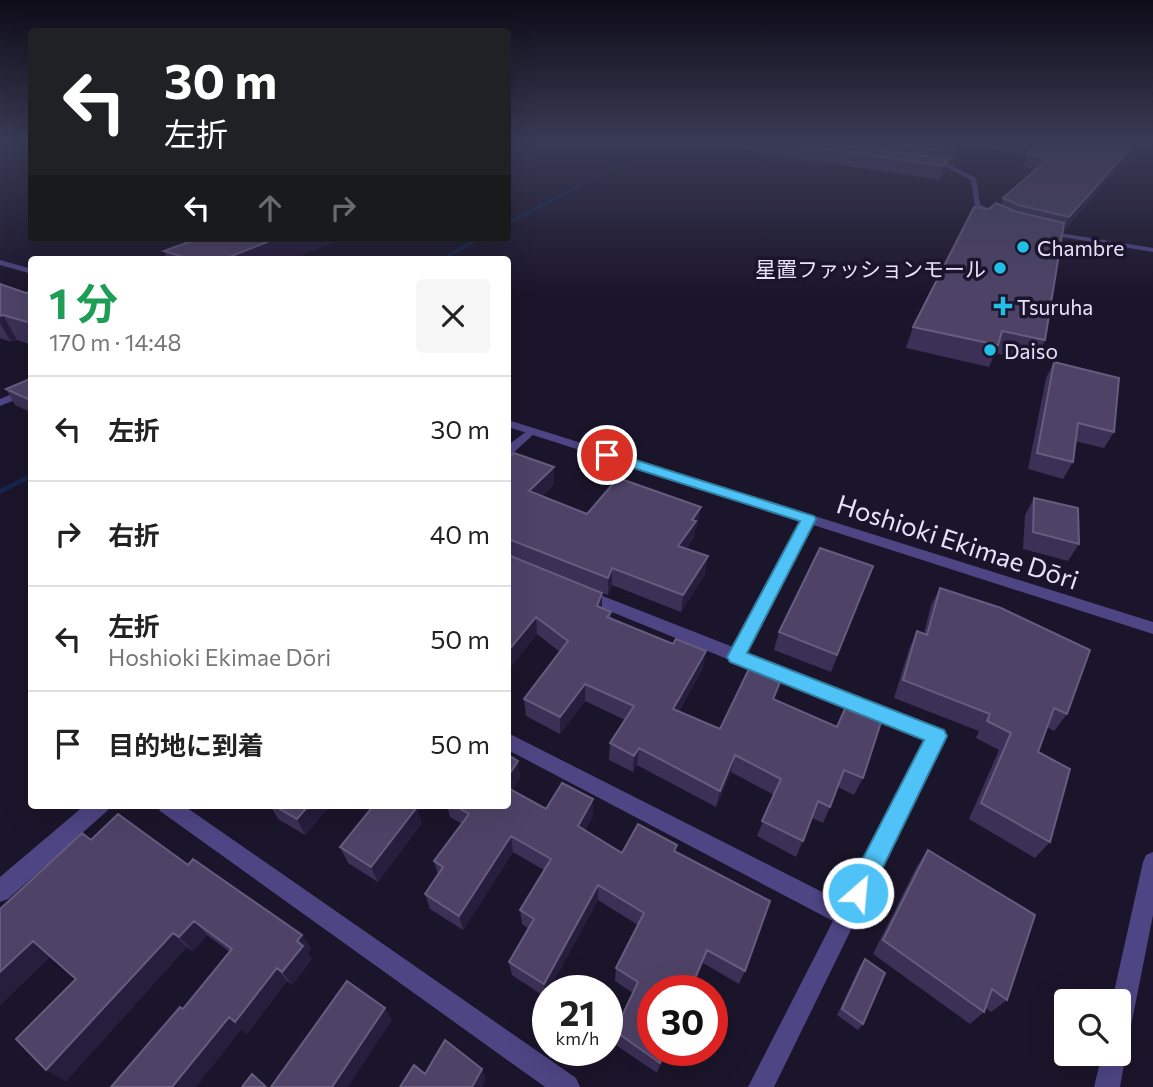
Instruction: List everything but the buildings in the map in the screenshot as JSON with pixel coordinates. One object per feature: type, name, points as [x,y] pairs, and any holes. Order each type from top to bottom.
[{"type":"street","points":[[976,193],[977,205],[1003,220]]},
{"type":"street","points":[[1032,230],[1153,250]]},
{"type":"street","points":[[0,262],[28,271]]},
{"type":"street","points":[[0,403],[28,391]]},
{"type":"street","name":"Hoshioki Ekimae Dōri","points":[[511,424],[1153,628]]},
{"type":"street","points":[[511,448],[531,431]]},
{"type":"street","points":[[736,657],[809,519]]},
{"type":"street","points":[[571,590],[937,736],[761,1087]]},
{"type":"street","points":[[511,743],[846,916]]},
{"type":"street","points":[[0,891],[95,809]]},
{"type":"street","points":[[173,809],[567,1087]]},
{"type":"street","points":[[1127,989],[1153,862]]},
{"type":"street","points":[[1107,1087],[1111,1066]]},
{"type":"waterway","points":[[511,222],[567,193]]},
{"type":"waterway","points":[[447,256],[473,242]]},
{"type":"waterway","points":[[0,492],[28,477]]},
{"type":"place","name":"Chambre","points":[[1023,247]]},
{"type":"place","name":"星置ファッションモール","points":[[1000,268]]},
{"type":"place","name":"Tsuruha","points":[[1003,306]]},
{"type":"place","name":"Daiso","points":[[990,350]]},
{"type":"route","points":[[607,455],[809,519],[736,657],[937,736],[858,893]]}]
